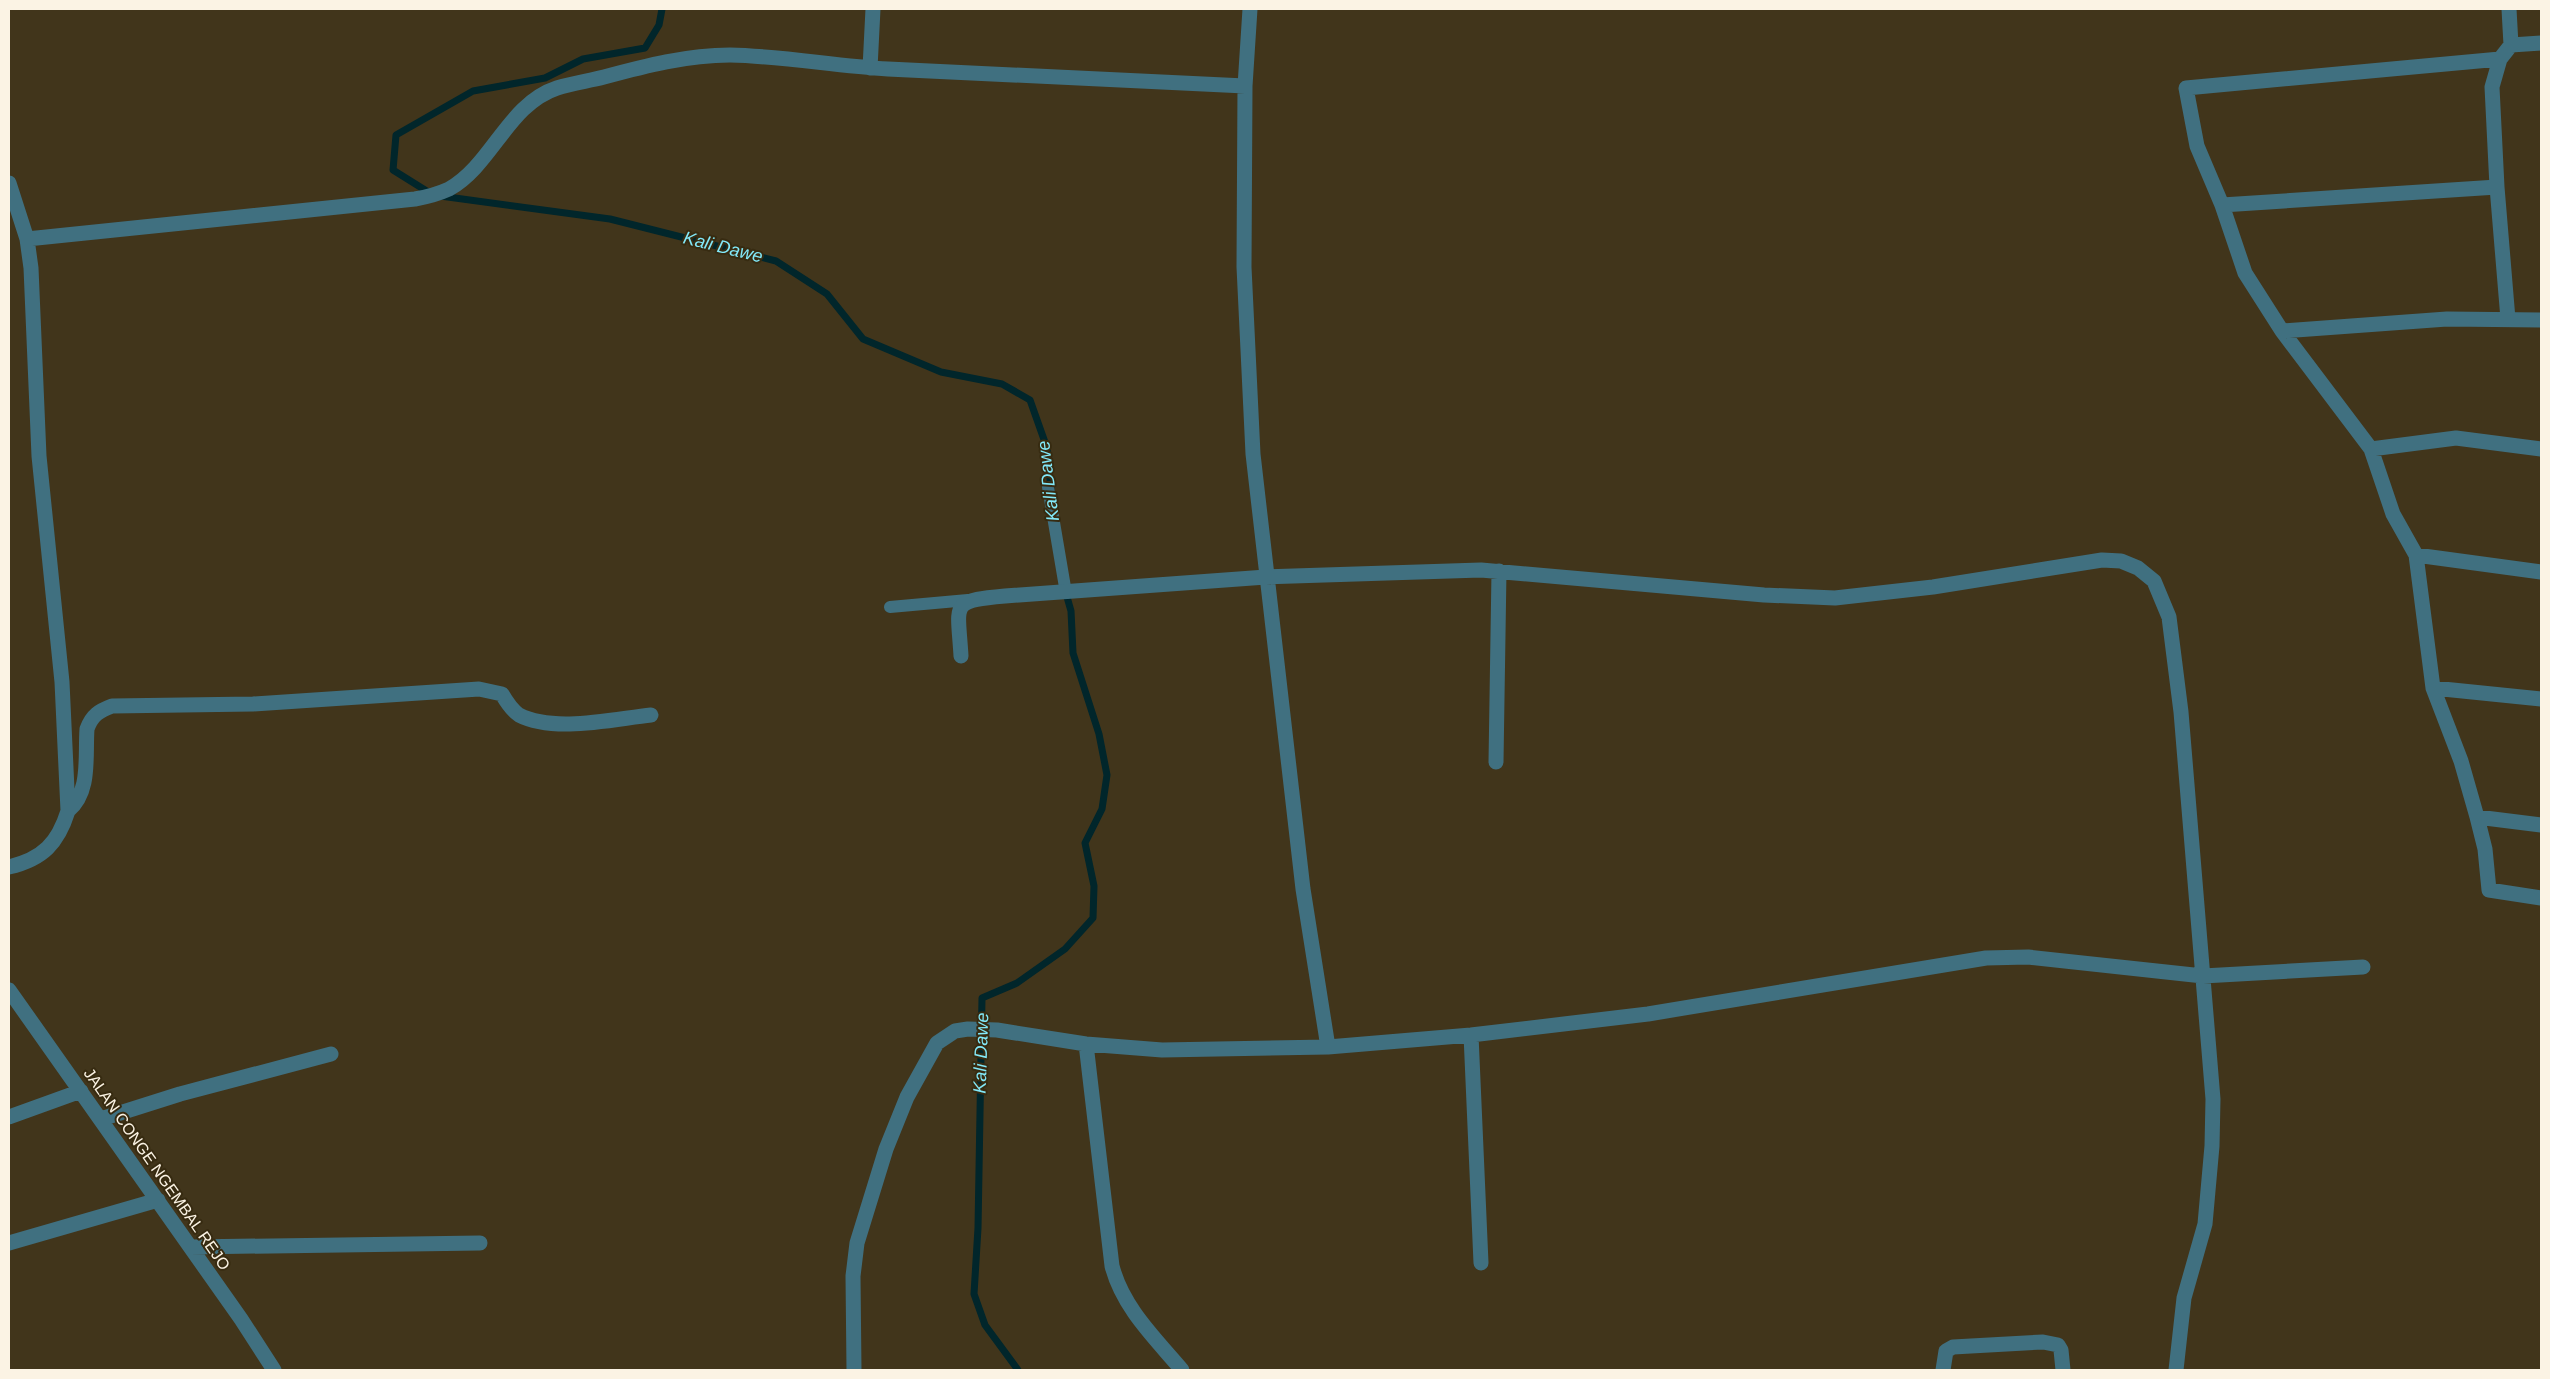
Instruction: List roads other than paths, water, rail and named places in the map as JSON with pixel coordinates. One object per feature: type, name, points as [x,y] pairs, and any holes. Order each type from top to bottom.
[{"type":"street","points":[[870,68],[873,9]]},
{"type":"street","points":[[1250,9],[1245,86],[1244,268],[1247,365],[1253,454],[1303,889],[1328,1047]]},
{"type":"street","points":[[2508,9],[2511,45],[2500,59],[2492,87],[2497,187],[2508,319]]},
{"type":"street","points":[[2511,45],[2541,43]]},
{"type":"street","points":[[27,239],[415,199],[433,195],[450,188],[469,173],[524,109],[539,96],[557,88],[649,65],[729,55],[772,57],[870,68],[1245,86]]},
{"type":"street","points":[[2500,59],[2186,88],[2197,146],[2222,205],[2244,273],[2282,331],[2371,449],[2393,514],[2416,555],[2433,688],[2461,761],[2484,848],[2490,890],[2541,898]]},
{"type":"street","points":[[9,183],[27,239],[31,268],[38,456],[62,682],[68,811],[62,830],[52,845],[36,857],[9,866]]},
{"type":"street","points":[[2222,205],[2497,187]]},
{"type":"street","points":[[2282,331],[2447,319],[2541,320]]},
{"type":"street","points":[[2371,449],[2456,438],[2541,449]]},
{"type":"street","points":[[2416,555],[2541,572]]},
{"type":"street","points":[[961,656],[959,613],[961,605],[968,600],[1266,577],[1433,570],[1500,571],[1803,598],[1874,595],[2102,560],[2121,561],[2138,568],[2154,581],[2169,617],[2181,712],[2213,1098],[2212,1146],[2205,1224],[2184,1298],[2176,1370]]},
{"type":"street","points":[[1496,762],[1500,571]]},
{"type":"street","points":[[2433,688],[2541,700]]},
{"type":"street","points":[[68,811],[77,803],[83,789],[87,729],[90,721],[98,711],[112,706],[253,704],[449,693],[479,689],[502,694],[518,714],[547,723],[580,723],[651,715]]},
{"type":"street","points":[[2477,818],[2541,825]]},
{"type":"street","points":[[854,1370],[853,1276],[857,1243],[886,1149],[907,1097],[937,1043],[946,1036],[968,1029],[997,1030],[1086,1044],[1162,1050],[1328,1047],[1471,1035],[1648,1014],[1986,958],[2028,957],[2203,976],[2363,967]]},
{"type":"street","name":"JALAN CONGE NGEMBAL REJO","points":[[9,990],[191,1247],[274,1370]]},
{"type":"street","points":[[1471,1035],[1481,1263]]},
{"type":"street","points":[[1086,1044],[1112,1266],[1117,1287],[1125,1301],[1182,1370]]},
{"type":"street","points":[[101,1119],[180,1094],[331,1054]]},
{"type":"street","points":[[9,1117],[81,1091]]},
{"type":"street","points":[[9,1243],[158,1200]]},
{"type":"street","points":[[191,1247],[480,1243]]},
{"type":"street","points":[[1943,1370],[1946,1351],[1953,1347],[2043,1342],[2058,1345],[2061,1350],[2063,1370]]},
{"type":"lane","points":[[1048,488],[1066,592]]},
{"type":"lane","points":[[890,606],[968,600]]},
{"type":"waterway","name":"Kali Dawe","points":[[662,9],[659,25],[645,48],[583,59],[545,78],[473,91],[396,135],[393,170],[433,195],[610,219],[776,261],[827,294],[863,339],[941,372],[1002,384],[1030,400],[1047,448],[1051,490]]},
{"type":"waterway","name":"Kali Dawe","points":[[1018,1370],[985,1325],[974,1294],[978,1228],[982,998],[1017,983],[1065,949],[1093,918],[1094,886],[1085,843],[1102,809],[1107,775],[1099,734],[1073,653],[1071,611],[1065,590]]}]
